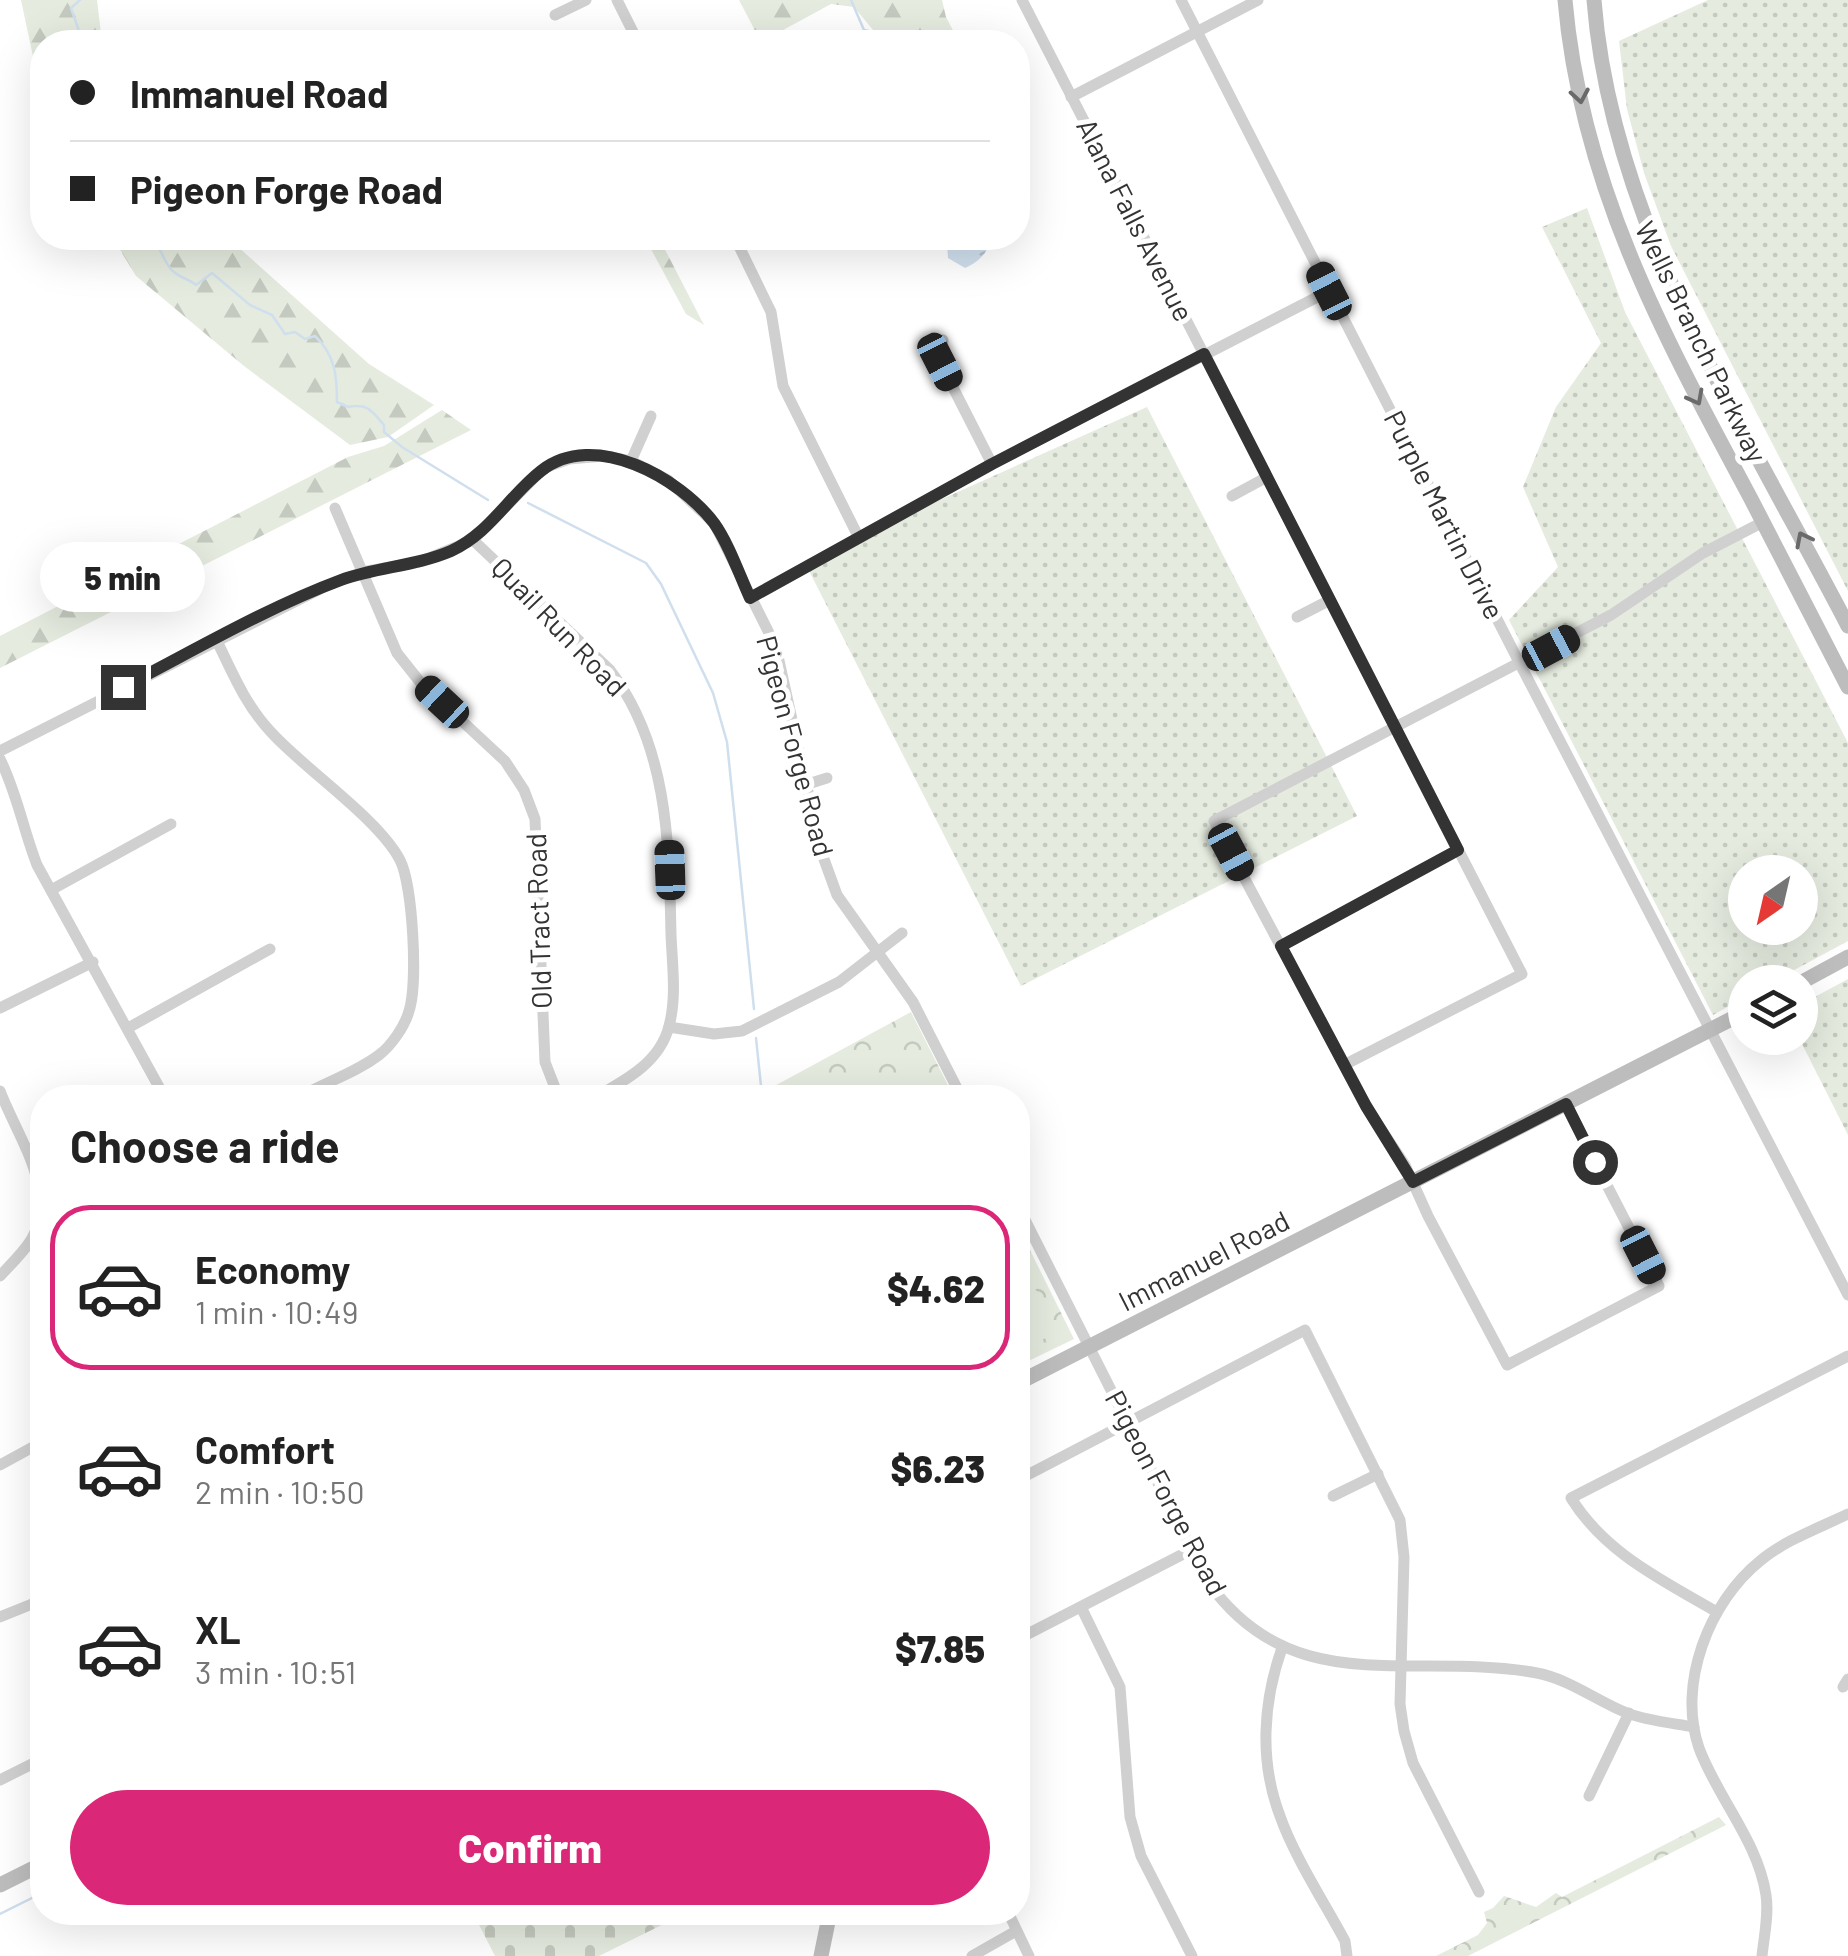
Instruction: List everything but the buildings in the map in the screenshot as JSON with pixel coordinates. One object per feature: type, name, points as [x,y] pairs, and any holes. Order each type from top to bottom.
[{"type":"street","points":[[555,16],[586,0]]},
{"type":"street","points":[[617,0],[632,30]]},
{"type":"street","name":"Alana Falls Avenue","points":[[1022,0],[1522,974],[1344,1065]]},
{"type":"street","name":"Purple Martin Drive","points":[[1182,0],[1520,664],[1848,1294]]},
{"type":"street","points":[[1070,97],[1258,0]]},
{"type":"street","name":"Wells Branch Parkway","points":[[1565,0],[1585,121],[1624,248],[1684,376],[1848,687]]},
{"type":"street","name":"Wells Branch Parkway","points":[[1594,0],[1612,114],[1659,256],[1709,363],[1848,626]]},
{"type":"street","points":[[740,250],[772,312],[782,386],[859,538]]},
{"type":"street","points":[[750,598],[992,464],[1329,291]]},
{"type":"street","points":[[943,340],[940,362],[992,464]]},
{"type":"street","points":[[630,461],[652,416]]},
{"type":"street","name":"Pigeon Forge Road","points":[[0,751],[324,587],[362,572],[419,562],[474,540],[544,468],[569,459],[604,456],[630,461],[668,480],[714,524],[776,646],[821,851],[837,895],[913,1002],[955,1085]]},
{"type":"street","points":[[1232,496],[1267,477]]},
{"type":"street","name":"Old Tract Road","points":[[335,508],[397,653],[420,682],[505,762],[524,790],[535,819],[545,1062],[553,1085]]},
{"type":"street","points":[[1566,1104],[1659,1286],[1507,1365],[1413,1182],[1344,1065],[1214,821],[1611,615],[1702,552],[1763,522]]},
{"type":"street","name":"Quail Run Road","points":[[474,540],[610,670],[628,695],[642,726],[661,785],[668,831],[673,986],[669,1027],[657,1050],[636,1074],[617,1085]]},
{"type":"street","points":[[1297,618],[1330,600]]},
{"type":"street","points":[[216,640],[249,707],[271,733],[384,838],[400,860],[408,884],[414,988],[408,1015],[382,1053],[326,1085]]},
{"type":"street","points":[[0,759],[16,790],[27,840],[51,890],[158,1085]]},
{"type":"street","points":[[808,784],[827,778]]},
{"type":"street","points":[[51,890],[170,824]]},
{"type":"street","points":[[1281,946],[1458,850]]},
{"type":"street","points":[[669,1027],[714,1034],[742,1031],[839,982],[902,933]]},
{"type":"street","points":[[128,1028],[270,950]]},
{"type":"street","points":[[1818,974],[1848,958]]},
{"type":"street","points":[[0,1008],[93,962]]},
{"type":"street","name":"Immanuel Road","points":[[1030,1377],[1728,1021]]},
{"type":"street","points":[[0,1091],[30,1159]]},
{"type":"street","name":"Pigeon Forge Road","points":[[1030,1230],[1191,1550],[1226,1606],[1251,1630],[1282,1648],[1332,1661],[1540,1673],[1629,1713],[1694,1726]]},
{"type":"street","points":[[0,1276],[29,1244]]},
{"type":"street","points":[[1030,1474],[1306,1330],[1400,1520],[1404,1557],[1400,1665],[1404,1732],[1413,1763],[1479,1892]]},
{"type":"street","points":[[1717,1612],[1616,1551],[1586,1522],[1572,1498],[1848,1356]]},
{"type":"street","points":[[0,1464],[30,1448]]},
{"type":"street","points":[[1334,1496],[1378,1474]]},
{"type":"street","points":[[1762,1956],[1766,1895],[1744,1835],[1700,1749],[1692,1691],[1702,1648],[1717,1612],[1735,1586],[1761,1560],[1848,1514]]},
{"type":"street","points":[[1030,1633],[1191,1550]]},
{"type":"street","points":[[0,1617],[30,1605]]},
{"type":"street","points":[[1081,1607],[1120,1687],[1130,1816],[1141,1856],[1192,1956]]},
{"type":"street","points":[[1282,1648],[1266,1714],[1272,1783],[1280,1816],[1344,1941],[1347,1956]]},
{"type":"street","points":[[1589,1796],[1629,1713]]},
{"type":"street","points":[[0,1780],[30,1765]]},
{"type":"street","points":[[0,1885],[30,1870]]},
{"type":"street","points":[[820,1956],[827,1925]]},
{"type":"street","points":[[1013,1925],[1029,1956]]},
{"type":"street","points":[[972,1956],[1016,1931]]},
{"type":"green space","points":[[21,0],[97,0],[101,30],[30,30],[30,42]]},
{"type":"green space","points":[[739,0],[942,0],[953,30],[873,30],[854,7],[831,4],[783,30],[755,30]]},
{"type":"green space","points":[[1708,0],[1848,0],[1848,591],[1671,246],[1644,173],[1627,109],[1619,41]]},
{"type":"green space","points":[[1587,208],[1625,312],[1848,743],[1848,941],[1804,965],[1728,965],[1728,1007],[1713,1015],[1509,620],[1558,567],[1523,487],[1556,407],[1601,343],[1542,227]]},
{"type":"green space","points":[[120,250],[241,250],[369,364],[434,405],[388,437],[350,445],[244,366],[136,276]]},
{"type":"green space","points":[[651,250],[665,250],[704,325],[686,314]]},
{"type":"green space","points":[[1147,407],[1357,816],[1021,986],[804,561]]},
{"type":"green space","points":[[442,410],[471,430],[0,668],[0,636],[348,457],[384,446]]},
{"type":"green space","points":[[1848,979],[1848,1135],[1808,1055],[1818,1055],[1818,995]]},
{"type":"green space","points":[[911,1012],[948,1085],[776,1085]]},
{"type":"green space","points":[[1030,1250],[1074,1339],[1030,1360]]},
{"type":"green space","points":[[1030,1280],[1040,1297],[1049,1337],[1030,1344]]},
{"type":"green space","points":[[1719,1817],[1726,1825],[1468,1956],[1436,1956],[1478,1935],[1487,1923],[1484,1912],[1504,1896],[1536,1907],[1556,1893],[1562,1897]]},
{"type":"green space","points":[[479,1925],[662,1925],[599,1956],[495,1956]]},
{"type":"water","points":[[947,250],[986,250],[965,268],[948,258]]},
{"type":"waterway","points":[[79,30],[71,8],[80,0]]},
{"type":"waterway","points":[[851,0],[864,30]]},
{"type":"waterway","points":[[160,250],[179,276],[196,285],[212,273],[250,305],[272,315],[285,334],[295,332],[305,339],[315,336],[334,366],[337,402],[369,409],[384,425],[384,432],[402,447],[488,500]]},
{"type":"waterway","points":[[528,503],[646,563],[661,584],[713,693],[727,742],[754,1009]]},
{"type":"waterway","points":[[756,1038],[761,1085]]},
{"type":"waterway","points":[[0,1914],[30,1899]]},
{"type":"route","points":[[123,687],[324,587],[362,572],[419,562],[474,540],[544,468],[569,459],[604,456],[630,461],[668,480],[714,524],[750,598],[992,464],[1204,354],[1458,850],[1281,946],[1366,1106],[1413,1182],[1566,1104],[1595,1162]]}]
